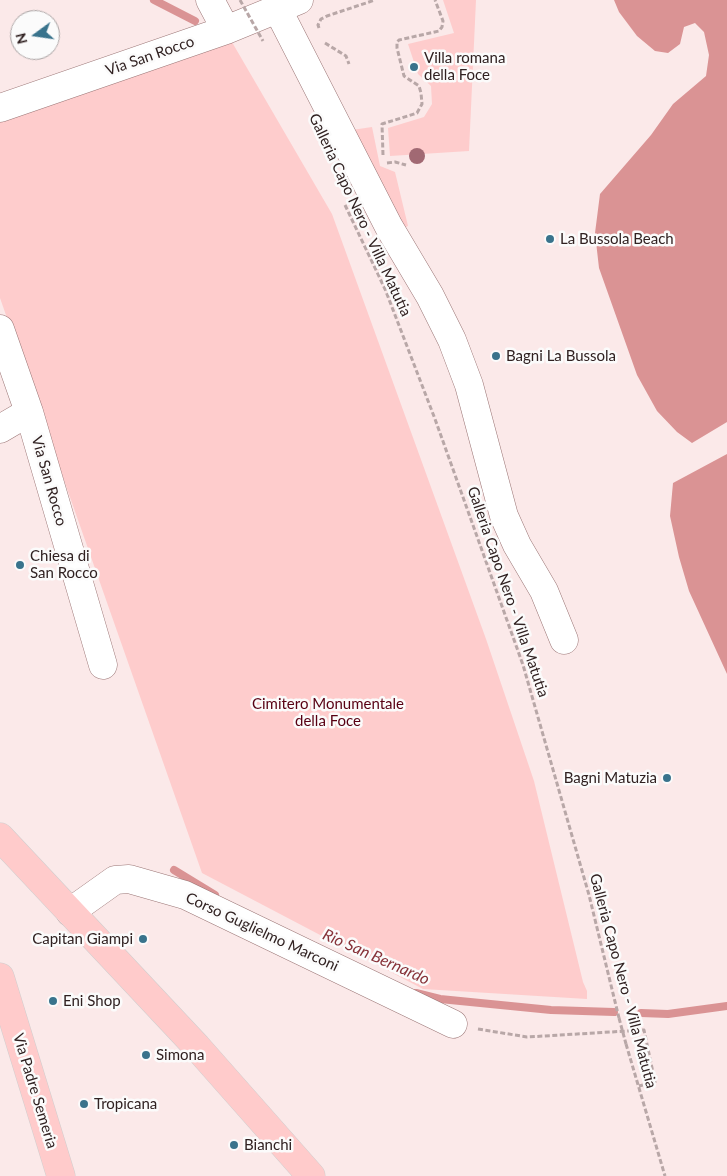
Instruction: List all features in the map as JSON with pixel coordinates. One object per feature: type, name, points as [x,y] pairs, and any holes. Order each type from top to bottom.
[{"type":"main road","points":[[2,844],[70,912],[197,1046],[311,1176]]},
{"type":"main road","name":"Via Padre Semeria","points":[[2,991],[61,1176]]},
{"type":"street","points":[[210,0],[226,30]]},
{"type":"street","points":[[288,4],[389,227],[430,296],[452,340],[469,385],[504,516],[517,545],[544,591],[564,640]]},
{"type":"street","name":"Via San Rocco","points":[[0,108],[226,30],[288,4]]},
{"type":"street","name":"Via San Rocco","points":[[0,329],[29,412],[103,665]]},
{"type":"street","points":[[0,429],[29,412]]},
{"type":"street","name":"Corso Guglielmo Marconi","points":[[70,912],[115,880],[129,879],[185,895],[453,1024]]},
{"type":"path","points":[[240,0],[267,50]]},
{"type":"path","points":[[320,31],[318,25],[321,19],[375,0]]},
{"type":"path","points":[[406,166],[394,162],[384,163],[382,124],[418,113],[422,104],[422,94],[419,86],[404,76],[397,42],[439,31],[442,28],[443,21],[435,0]]},
{"type":"path","points":[[321,36],[323,41],[346,56],[349,64]]},
{"type":"path","name":"Galleria Capo Nero - Villa Matutia","points":[[342,200],[388,298],[438,428],[524,665],[589,895],[619,1018],[664,1176]]},
{"type":"path","points":[[453,1024],[527,1037],[644,1030],[655,1082],[638,1086]]},
{"type":"green space","points":[[443,0],[476,0],[469,151],[390,156],[388,128],[424,117],[432,104],[431,86],[418,74],[408,44],[454,33]]},
{"type":"green space","name":"Cimitero Monumentale della Foce","points":[[229,37],[332,214],[486,639],[534,781],[583,982],[587,991],[587,999],[423,989],[202,873],[0,298],[0,120]]},
{"type":"green space","points":[[372,127],[380,166],[395,172],[408,226],[399,230],[352,130]]},
{"type":"shaded area","points":[[614,0],[727,0],[727,422],[692,443],[677,432],[657,411],[637,375],[599,268],[595,233],[600,194],[651,135],[673,104],[706,76],[709,55],[704,32],[695,23],[684,27],[680,44],[668,53],[655,51],[637,36],[619,12]]},
{"type":"shaded area","points":[[727,454],[727,674],[689,591],[670,516],[673,483]]},
{"type":"waterway","points":[[154,0],[195,21]]},
{"type":"waterway","name":"Rio San Bernardo","points":[[174,870],[215,895]]},
{"type":"waterway","name":"Rio San Bernardo","points":[[416,993],[440,999],[551,1010],[614,1012]]},
{"type":"waterway","name":"Rio San Bernardo","points":[[641,1013],[668,1014],[727,1006]]},
{"type":"place","name":"Villa romana della Foce","points":[[414,67]]},
{"type":"place","name":"La Bussola Beach","points":[[550,239]]},
{"type":"place","name":"Bagni La Bussola","points":[[496,356]]},
{"type":"place","name":"Chiesa di San Rocco","points":[[20,565]]},
{"type":"place","name":"Bagni Matuzia","points":[[667,778]]},
{"type":"place","name":"Capitan Giampi","points":[[143,939]]},
{"type":"place","name":"Eni Shop","points":[[53,1001]]},
{"type":"place","name":"Simona","points":[[146,1055]]},
{"type":"place","name":"Tropicana","points":[[84,1104]]},
{"type":"place","name":"Bianchi","points":[[234,1145]]}]
